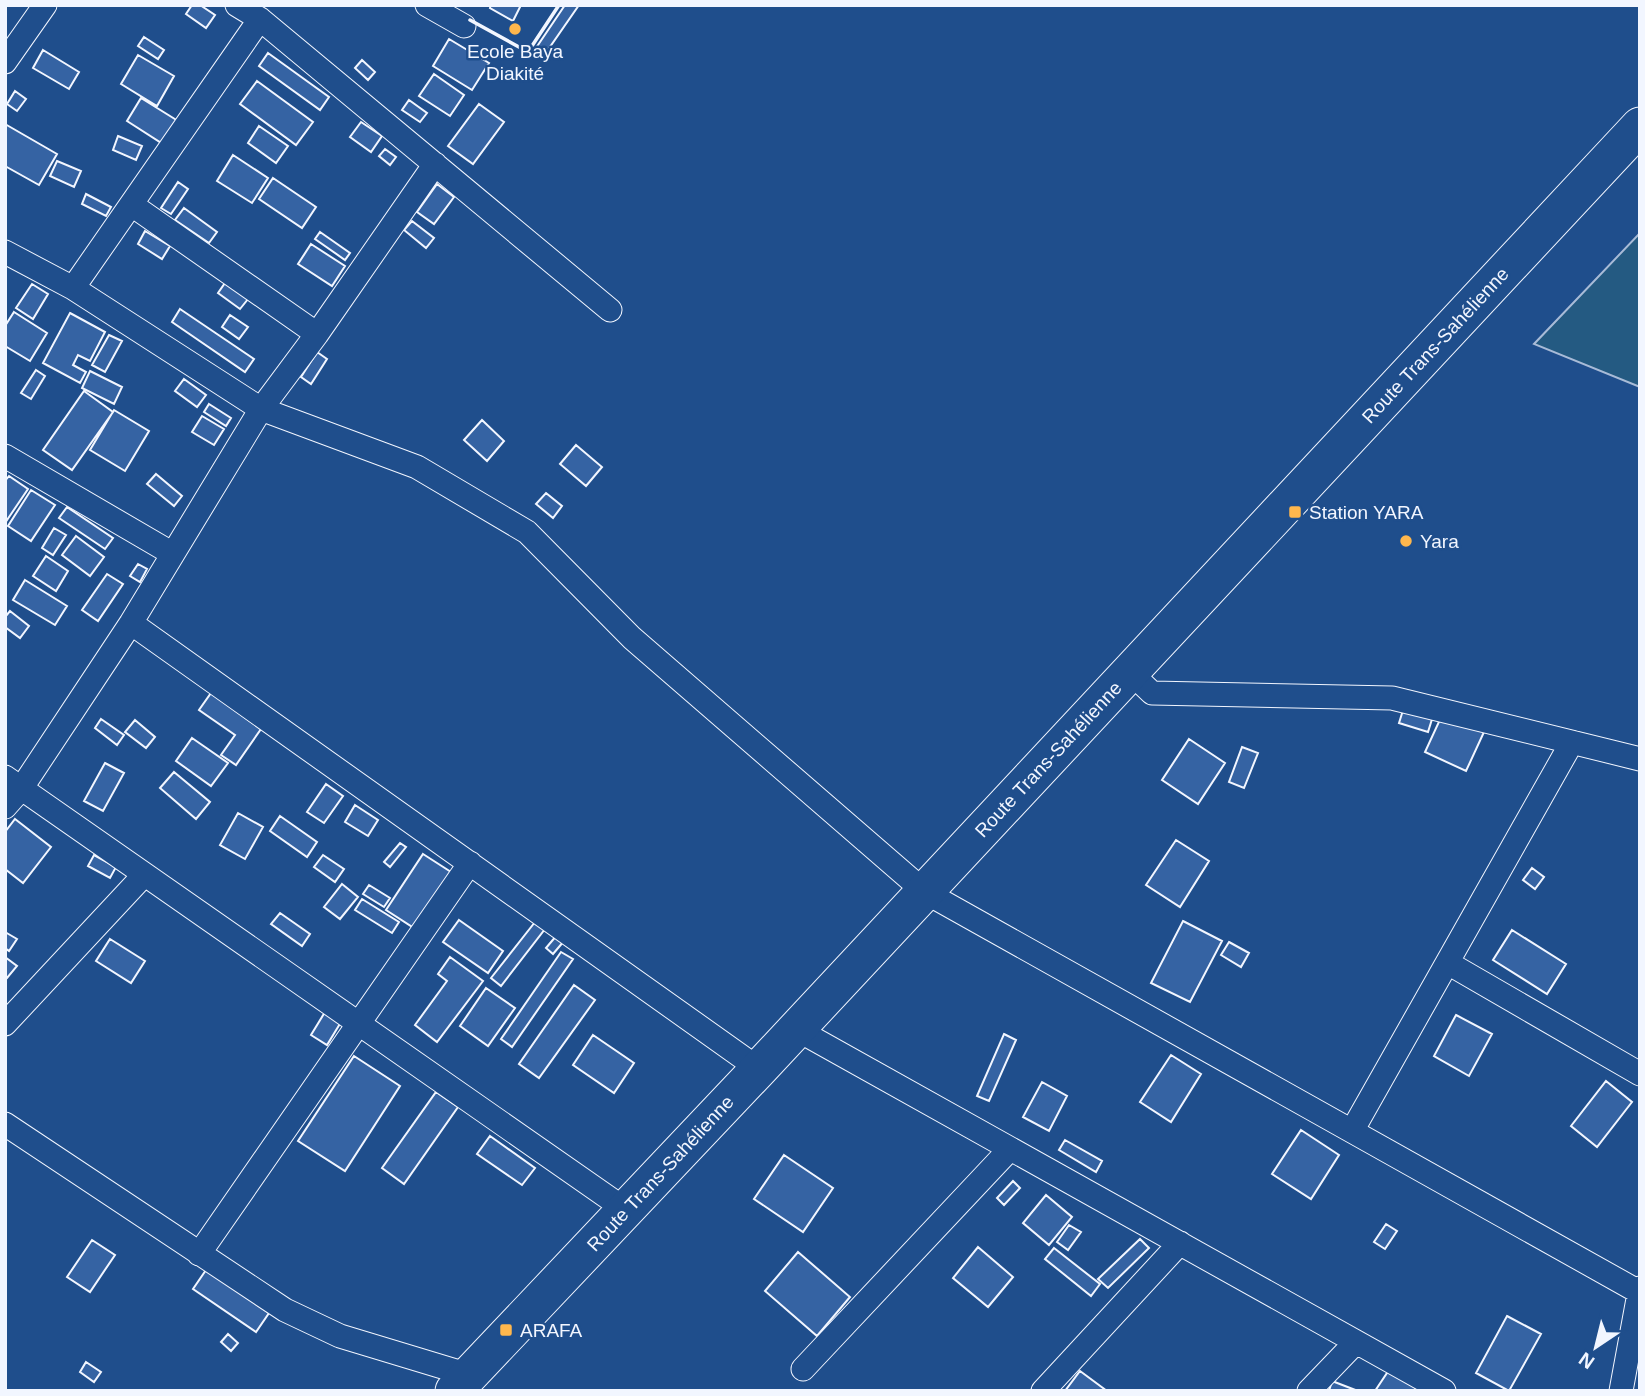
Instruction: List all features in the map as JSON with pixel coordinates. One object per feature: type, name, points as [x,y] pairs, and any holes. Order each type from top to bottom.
[{"type":"highway","name":"Route Trans-Sahélienne","points":[[461,1383],[925,892],[1640,125]]},
{"type":"street","points":[[5,62],[45,5]]},
{"type":"street","points":[[237,5],[260,19],[610,310]]},
{"type":"street","points":[[427,5],[464,26]]},
{"type":"street","points":[[73,288],[260,19]]},
{"type":"street","points":[[5,807],[13,783],[131,623],[261,409],[317,334],[435,164]]},
{"type":"street","points":[[132,205],[317,334]]},
{"type":"street","points":[[5,252],[73,288],[261,409],[417,467],[527,532],[632,638],[925,892],[1639,1290],[1636,1333],[1621,1391]]},
{"type":"street","points":[[5,456],[173,554]]},
{"type":"street","points":[[131,623],[759,1069]]},
{"type":"street","points":[[1129,672],[1152,693],[1392,698],[1640,759]]},
{"type":"street","points":[[1352,1131],[1572,742]]},
{"type":"street","points":[[13,783],[626,1210]]},
{"type":"street","points":[[199,1254],[470,863]]},
{"type":"street","points":[[5,1024],[144,875]]},
{"type":"street","points":[[1448,963],[1640,1074]]},
{"type":"street","points":[[796,1029],[1444,1391]]},
{"type":"street","points":[[5,1124],[285,1310],[340,1336],[461,1383]]},
{"type":"street","points":[[803,1369],[1010,1149]]},
{"type":"street","points":[[1043,1391],[1180,1243]]},
{"type":"street","points":[[1309,1391],[1356,1342]]},
{"type":"shaded area","points":[[1640,233],[1640,387],[1534,344]]},
{"type":"building","points":[[192,5],[200,5],[215,15],[206,28],[186,14]]},
{"type":"building","points":[[491,5],[521,5],[513,21],[490,8]]},
{"type":"building","points":[[565,5],[579,5],[545,54],[536,48]]},
{"type":"building","points":[[144,37],[164,50],[158,59],[138,46]]},
{"type":"building","points":[[449,39],[489,63],[472,90],[433,66]]},
{"type":"building","points":[[43,50],[79,72],[69,89],[33,68]]},
{"type":"building","points":[[268,53],[329,97],[320,110],[259,66]]},
{"type":"building","points":[[138,55],[174,76],[157,106],[121,84]]},
{"type":"building","points":[[362,60],[375,72],[368,80],[355,68]]},
{"type":"building","points":[[434,74],[464,95],[450,116],[419,96]]},
{"type":"building","points":[[257,81],[313,122],[296,145],[240,104]]},
{"type":"building","points":[[15,91],[26,99],[17,111],[7,104]]},
{"type":"building","points":[[141,98],[178,121],[163,144],[127,121]]},
{"type":"building","points":[[409,100],[427,113],[420,122],[402,110]]},
{"type":"building","points":[[479,104],[504,122],[473,164],[448,146]]},
{"type":"building","points":[[361,122],[382,136],[371,152],[350,137]]},
{"type":"building","points":[[5,124],[57,154],[39,185],[5,166]]},
{"type":"building","points":[[259,126],[288,146],[276,163],[248,143]]},
{"type":"building","points":[[118,136],[142,146],[136,160],[113,150]]},
{"type":"building","points":[[385,149],[396,157],[390,165],[379,156]]},
{"type":"building","points":[[233,155],[268,178],[252,203],[217,181]]},
{"type":"building","points":[[57,161],[81,171],[74,187],[50,176]]},
{"type":"building","points":[[273,178],[316,207],[302,228],[259,199]]},
{"type":"building","points":[[178,182],[188,189],[171,214],[161,208]]},
{"type":"building","points":[[437,184],[454,197],[434,224],[417,212]]},
{"type":"building","points":[[86,194],[111,207],[106,216],[82,204]]},
{"type":"building","points":[[184,208],[217,232],[209,243],[175,220]]},
{"type":"building","points":[[412,221],[434,238],[426,248],[404,230]]},
{"type":"building","points":[[145,231],[170,246],[162,259],[138,244]]},
{"type":"building","points":[[320,232],[350,253],[345,260],[315,239]]},
{"type":"building","points":[[311,244],[345,266],[332,286],[298,264]]},
{"type":"building","points":[[225,283],[248,299],[240,309],[218,293]]},
{"type":"building","points":[[32,284],[48,294],[33,319],[16,308]]},
{"type":"building","points":[[180,309],[254,359],[245,372],[172,322]]},
{"type":"building","points":[[14,312],[47,333],[30,361],[5,346],[5,326]]},
{"type":"building","points":[[70,313],[105,332],[90,361],[78,355],[73,365],[86,372],[80,383],[43,363]]},
{"type":"building","points":[[230,315],[248,327],[239,339],[222,327]]},
{"type":"building","points":[[109,335],[122,341],[105,372],[92,365]]},
{"type":"building","points":[[317,352],[327,359],[311,384],[301,377]]},
{"type":"building","points":[[36,370],[45,376],[31,399],[21,393]]},
{"type":"building","points":[[90,371],[122,387],[114,404],[82,388]]},
{"type":"building","points":[[184,379],[206,395],[197,407],[175,391]]},
{"type":"building","points":[[84,391],[113,412],[72,470],[43,450]]},
{"type":"building","points":[[209,404],[231,418],[226,426],[204,412]]},
{"type":"building","points":[[114,410],[149,431],[125,471],[90,450]]},
{"type":"building","points":[[202,416],[224,429],[214,445],[192,432]]},
{"type":"building","points":[[482,420],[504,441],[487,461],[464,440]]},
{"type":"building","points":[[576,445],[602,467],[586,486],[560,464]]},
{"type":"building","points":[[156,474],[182,496],[174,506],[147,484]]},
{"type":"building","points":[[9,476],[28,489],[5,523],[5,481]]},
{"type":"building","points":[[31,490],[55,505],[31,541],[8,526]]},
{"type":"building","points":[[546,493],[562,506],[553,518],[536,504]]},
{"type":"building","points":[[67,507],[113,538],[105,549],[59,518]]},
{"type":"building","points":[[54,528],[66,535],[53,555],[42,548]]},
{"type":"building","points":[[76,536],[104,557],[90,576],[62,555]]},
{"type":"building","points":[[46,556],[68,571],[56,591],[33,576]]},
{"type":"building","points":[[138,564],[147,569],[140,582],[130,576]]},
{"type":"building","points":[[107,574],[123,584],[98,621],[82,610]]},
{"type":"building","points":[[25,580],[67,606],[55,625],[13,600]]},
{"type":"building","points":[[10,611],[29,626],[20,638],[5,627],[5,617]]},
{"type":"building","points":[[211,693],[261,729],[236,765],[221,755],[235,735],[199,710]]},
{"type":"building","points":[[1404,707],[1433,716],[1428,732],[1399,723]]},
{"type":"building","points":[[1443,713],[1484,732],[1466,771],[1425,752]]},
{"type":"building","points":[[101,719],[124,735],[117,745],[95,728]]},
{"type":"building","points":[[135,720],[155,737],[146,748],[125,732]]},
{"type":"building","points":[[192,738],[228,763],[211,786],[176,761]]},
{"type":"building","points":[[1189,739],[1225,763],[1198,804],[1162,780]]},
{"type":"building","points":[[1242,747],[1258,753],[1244,788],[1229,782]]},
{"type":"building","points":[[105,763],[124,773],[103,811],[84,801]]},
{"type":"building","points":[[174,772],[210,802],[196,819],[160,788]]},
{"type":"building","points":[[326,784],[343,796],[324,823],[307,812]]},
{"type":"building","points":[[355,805],[378,820],[368,836],[345,822]]},
{"type":"building","points":[[238,813],[263,827],[245,859],[220,845]]},
{"type":"building","points":[[280,816],[317,842],[307,857],[270,831]]},
{"type":"building","points":[[15,819],[51,847],[23,883],[5,869],[5,832]]},
{"type":"building","points":[[1176,840],[1209,861],[1180,907],[1146,885]]},
{"type":"building","points":[[400,843],[406,847],[390,867],[384,862]]},
{"type":"building","points":[[423,854],[451,872],[414,928],[386,910]]},
{"type":"building","points":[[94,855],[116,867],[110,878],[88,866]]},
{"type":"building","points":[[323,855],[344,869],[335,882],[314,867]]},
{"type":"building","points":[[1532,868],[1544,877],[1535,889],[1523,880]]},
{"type":"building","points":[[342,884],[358,897],[340,919],[324,907]]},
{"type":"building","points":[[369,885],[390,898],[384,907],[363,894]]},
{"type":"building","points":[[362,899],[399,922],[392,933],[355,910]]},
{"type":"building","points":[[280,913],[310,934],[302,946],[271,924]]},
{"type":"building","points":[[459,920],[503,951],[488,973],[443,942]]},
{"type":"building","points":[[1183,921],[1222,941],[1190,1002],[1151,983]]},
{"type":"building","points":[[535,922],[545,929],[501,986],[491,978]]},
{"type":"building","points":[[1512,930],[1566,964],[1547,994],[1493,960]]},
{"type":"building","points":[[5,932],[17,939],[9,951],[5,948]]},
{"type":"building","points":[[557,935],[564,941],[553,954],[546,948]]},
{"type":"building","points":[[110,939],[145,961],[131,983],[96,961]]},
{"type":"building","points":[[1229,942],[1249,953],[1241,967],[1221,955]]},
{"type":"building","points":[[561,952],[573,959],[512,1047],[501,1039]]},
{"type":"building","points":[[5,957],[17,966],[7,978],[5,977]]},
{"type":"building","points":[[450,957],[483,981],[437,1042],[415,1025],[447,981],[438,974]]},
{"type":"building","points":[[574,985],[595,1000],[539,1078],[519,1064]]},
{"type":"building","points":[[486,988],[515,1008],[488,1046],[460,1026]]},
{"type":"building","points":[[325,1012],[341,1022],[327,1045],[311,1035]]},
{"type":"building","points":[[1456,1015],[1492,1034],[1469,1076],[1434,1056]]},
{"type":"building","points":[[1004,1034],[1016,1040],[989,1101],[977,1096]]},
{"type":"building","points":[[593,1035],[634,1063],[614,1093],[573,1065]]},
{"type":"building","points":[[1171,1055],[1201,1074],[1171,1122],[1140,1102]]},
{"type":"building","points":[[354,1056],[400,1086],[345,1171],[298,1141]]},
{"type":"building","points":[[1606,1081],[1632,1102],[1597,1147],[1571,1126]]},
{"type":"building","points":[[1042,1082],[1067,1096],[1049,1131],[1023,1117]]},
{"type":"building","points":[[436,1092],[458,1107],[404,1184],[382,1168]]},
{"type":"building","points":[[1301,1130],[1339,1155],[1311,1199],[1272,1174]]},
{"type":"building","points":[[490,1136],[535,1168],[522,1185],[477,1154]]},
{"type":"building","points":[[1065,1140],[1102,1161],[1096,1172],[1059,1150]]},
{"type":"building","points":[[784,1155],[833,1188],[803,1232],[754,1199]]},
{"type":"building","points":[[1013,1181],[1020,1188],[1004,1205],[997,1198]]},
{"type":"building","points":[[1046,1195],[1072,1217],[1049,1245],[1023,1223]]},
{"type":"building","points":[[1386,1224],[1397,1231],[1385,1249],[1374,1242]]},
{"type":"building","points":[[1069,1225],[1081,1232],[1068,1250],[1057,1242]]},
{"type":"building","points":[[1140,1239],[1149,1248],[1108,1288],[1098,1279]]},
{"type":"building","points":[[92,1240],[115,1255],[90,1292],[67,1277]]},
{"type":"building","points":[[978,1247],[1013,1277],[988,1307],[953,1278]]},
{"type":"building","points":[[1054,1248],[1100,1284],[1091,1296],[1045,1259]]},
{"type":"building","points":[[798,1252],[850,1297],[817,1336],[765,1291]]},
{"type":"building","points":[[206,1270],[269,1313],[256,1332],[193,1289]]},
{"type":"building","points":[[1507,1316],[1541,1334],[1509,1391],[1476,1373]]},
{"type":"building","points":[[228,1334],[238,1343],[231,1351],[221,1342]]},
{"type":"building","points":[[86,1362],[101,1372],[94,1382],[80,1372]]},
{"type":"building","points":[[1389,1370],[1420,1391],[1375,1391]]},
{"type":"building","points":[[1080,1371],[1107,1391],[1065,1391]]},
{"type":"building","points":[[1332,1381],[1358,1391],[1329,1391]]},
{"type":"wall","points":[[470,20],[528,52],[559,5]]},
{"type":"place","name":"Ecole Baya Diakité","points":[[515,29]]},
{"type":"place","name":"Station YARA","points":[[1295,512]]},
{"type":"place","name":"Yara","points":[[1406,541]]},
{"type":"place","name":"ARAFA","points":[[506,1330]]}]
